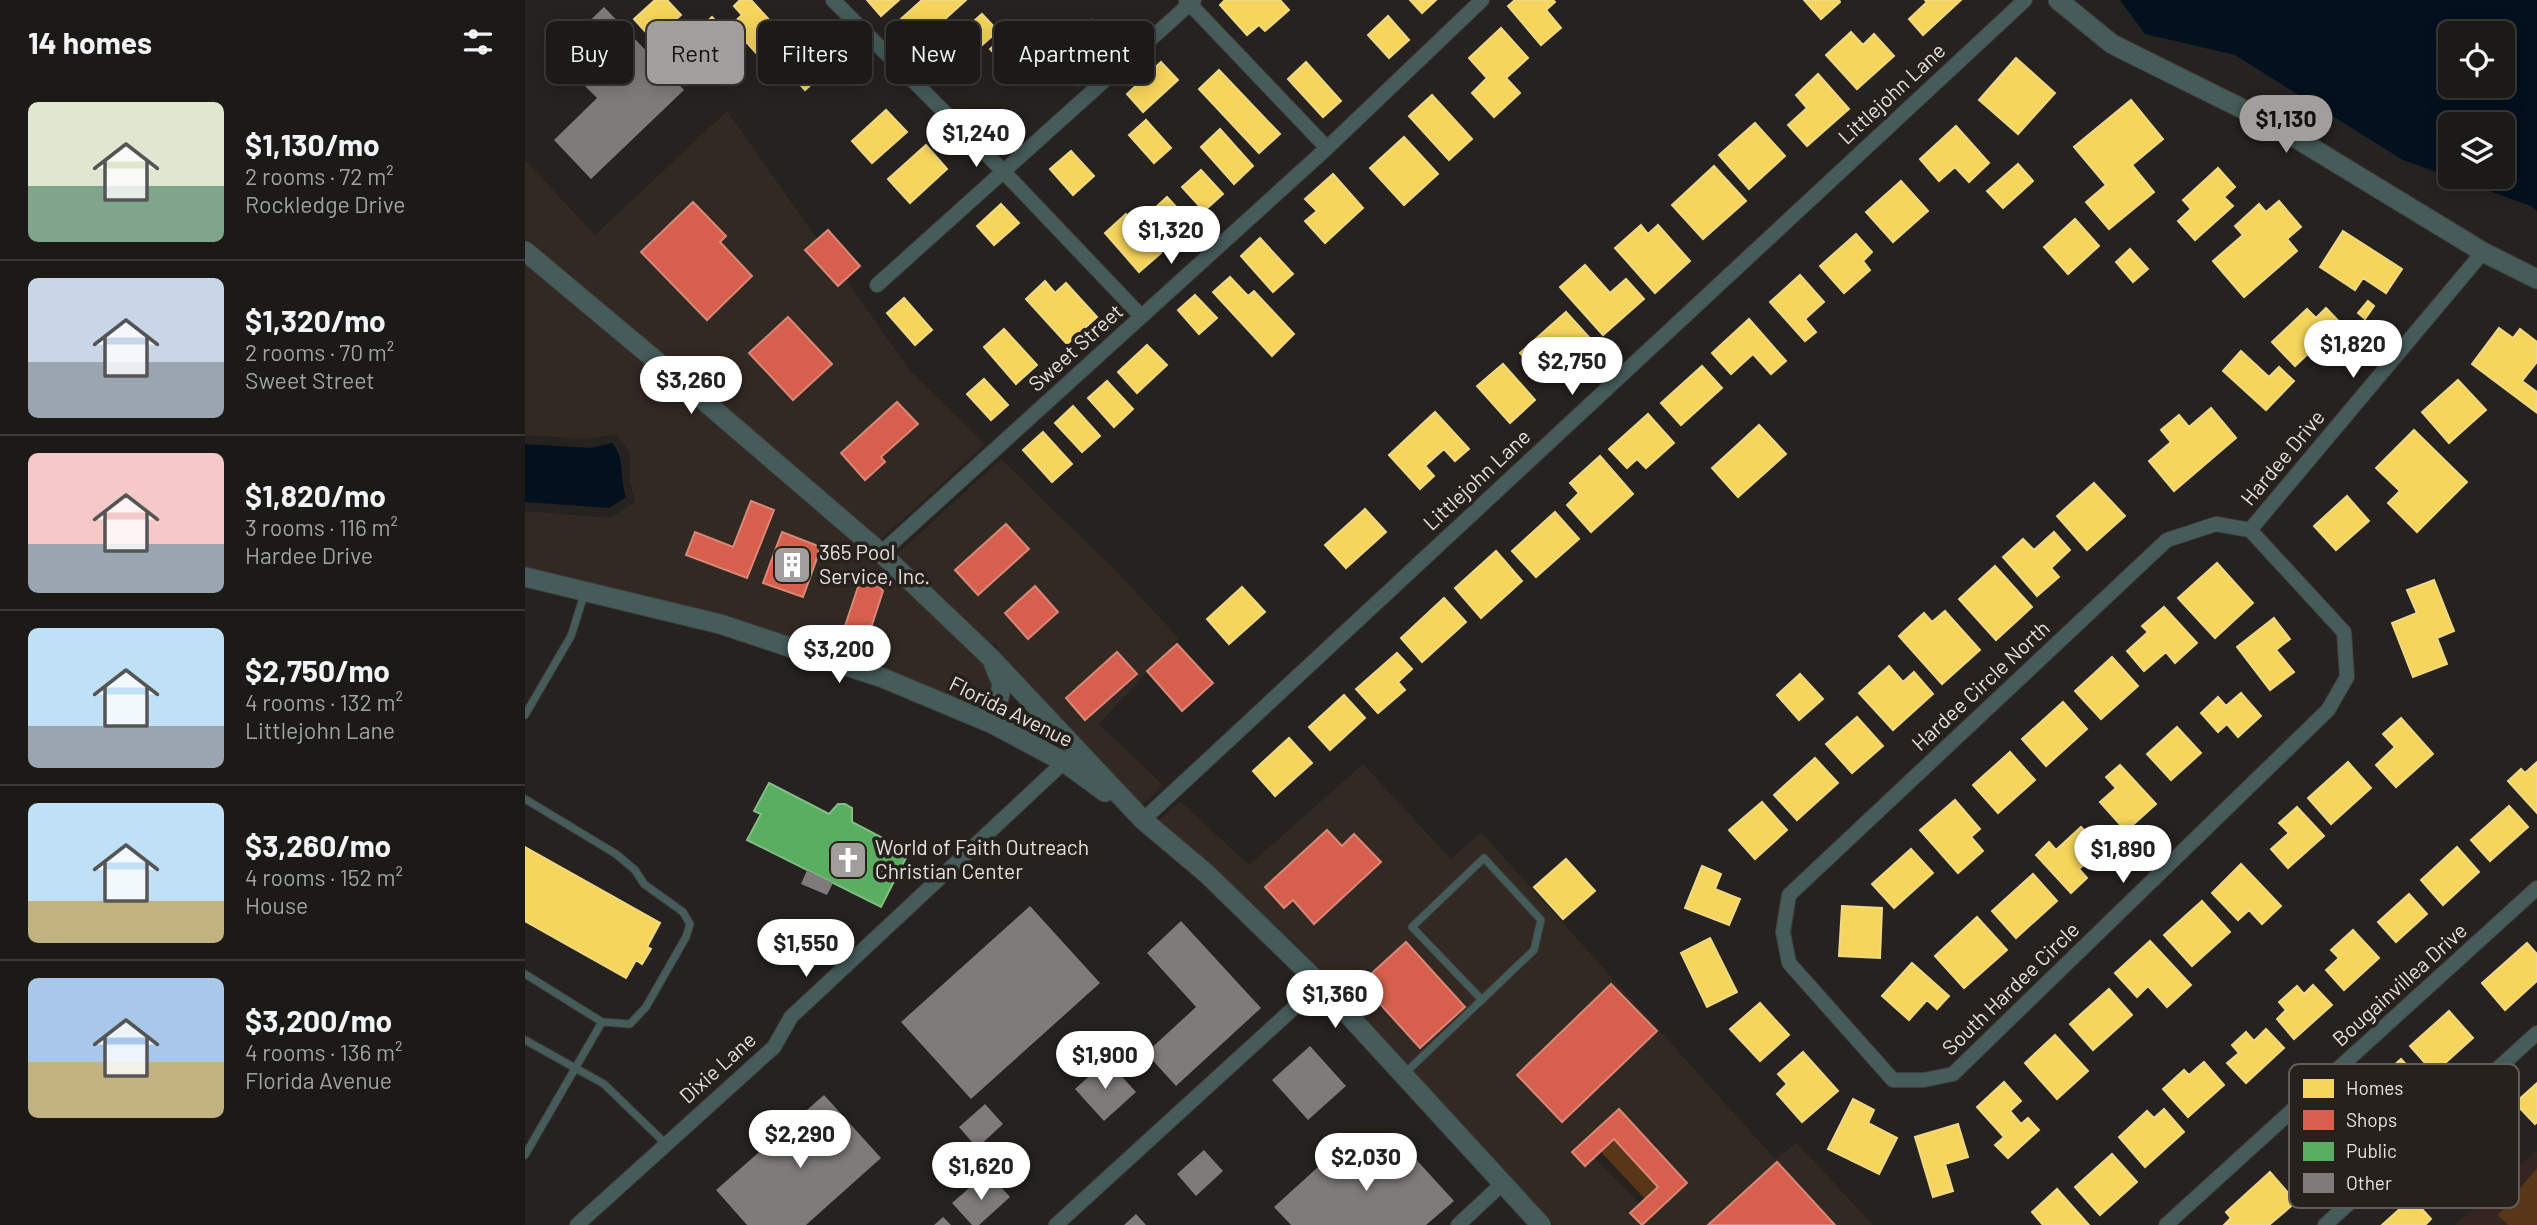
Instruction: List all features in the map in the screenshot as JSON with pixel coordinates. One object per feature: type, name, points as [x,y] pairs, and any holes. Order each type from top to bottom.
[{"type":"street","points":[[833,0],[1002,170],[1141,316]]},
{"type":"street","name":"Sweet Street","points":[[881,554],[1327,148],[1482,0]]},
{"type":"street","name":"Littlejohn Lane","points":[[1143,820],[2025,0]]},
{"type":"street","points":[[2058,0],[2112,44],[2271,123],[2483,252],[2537,279]]},
{"type":"street","points":[[877,285],[1190,1],[1327,148]]},
{"type":"street","points":[[525,251],[881,554],[991,657],[1143,820],[1207,874],[1320,984],[1541,1225]]},
{"type":"street","name":"Hardee Drive","points":[[2250,530],[2483,252]]},
{"type":"street","name":"Hardee Circle North","points":[[1783,932],[1789,895],[2167,540],[2216,524],[2250,530]]},
{"type":"street","name":"South Hardee Circle","points":[[1783,932],[1789,963],[1893,1080],[1924,1080],[1953,1074],[2328,710],[2347,677],[2344,632],[2250,530]]},
{"type":"street","name":"Florida Avenue","points":[[525,577],[720,624],[883,678],[993,724],[1064,762],[1143,820]]},
{"type":"street","points":[[991,657],[1002,684],[993,724]]},
{"type":"street","name":"Dixie Lane","points":[[577,1225],[774,1046],[791,1017],[1064,762]]},
{"type":"street","name":"Bougainvillea Drive","points":[[2343,1064],[2537,888]]},
{"type":"street","points":[[1056,1225],[1320,984]]},
{"type":"street","points":[[2503,1064],[2537,1033]]},
{"type":"street","name":"Bougainvillea Drive","points":[[2166,1225],[2289,1113]]},
{"type":"street","points":[[1458,1225],[1503,1184]]},
{"type":"street","points":[[2325,1225],[2344,1208]]},
{"type":"lane","points":[[525,715],[571,636],[585,591]]},
{"type":"lane","points":[[525,799],[616,854],[635,870],[644,884],[683,912],[690,924],[686,937],[646,1007],[630,1024],[602,1022],[525,974]]},
{"type":"lane","points":[[1403,1075],[1482,1000],[1534,950],[1541,920],[1483,858],[1412,927],[1482,1000]]},
{"type":"lane","points":[[525,1155],[602,1022]]},
{"type":"lane","points":[[525,1041],[604,1084],[665,1143]]},
{"type":"shaded area","points":[[727,111],[911,372],[985,444],[880,540],[702,386],[525,239],[525,160],[595,235]]},
{"type":"shaded area","points":[[525,264],[874,561],[982,663],[991,684],[985,710],[885,668],[722,614],[525,567],[525,511],[610,518],[635,500],[630,482],[630,452],[617,436],[612,434],[588,439],[525,435]]},
{"type":"shaded area","points":[[1001,459],[1114,569],[1179,638],[1099,724],[1163,785],[1143,805],[1005,658],[996,644],[989,643],[896,555]]},
{"type":"shaded area","points":[[1363,764],[1451,859],[1481,832],[1775,1159],[1797,1143],[1873,1225],[1554,1225],[1320,969],[1214,867],[1159,820],[1180,801],[1249,865]],"holes":[[[1616,1131],[1664,1194],[1644,1208],[1593,1156]]]},
{"type":"shaded area","points":[[1614,1139],[1658,1187],[1645,1199],[1601,1152]]},
{"type":"shaded area","points":[[2537,1150],[2537,1225],[2455,1225],[2474,1208],[2519,1208],[2519,1166]]},
{"type":"shaded area","points":[[2537,1168],[2537,1225],[2508,1225],[2498,1215],[2504,1208],[2519,1208],[2519,1190]]},
{"type":"water","points":[[2120,0],[2537,0],[2537,211],[2531,206],[2484,189],[2515,189],[2515,112],[2438,112],[2438,173],[2403,160],[2235,55],[2145,34]]},
{"type":"water","points":[[612,443],[621,462],[626,497],[609,508],[525,502],[525,444],[590,448]]},
{"type":"building: Homes","points":[[655,0],[667,0],[681,15],[674,21],[647,21],[647,33],[634,19]]},
{"type":"building: Homes","points":[[740,0],[751,0],[770,21],[758,21],[758,55],[744,39],[744,21],[735,21],[742,15],[734,6]]},
{"type":"building: Homes","points":[[867,0],[899,0],[881,16]]},
{"type":"building: Homes","points":[[922,0],[966,0],[943,21],[899,21]]},
{"type":"building: Homes","points":[[1225,0],[1280,0],[1289,10],[1265,31],[1259,25],[1247,35],[1220,5]]},
{"type":"building: Homes","points":[[1410,0],[1436,0],[1422,13]]},
{"type":"building: Homes","points":[[1515,0],[1553,0],[1555,2],[1546,10],[1561,28],[1541,45],[1508,6]]},
{"type":"building: Homes","points":[[1804,0],[1839,0],[1840,2],[1821,19]]},
{"type":"building: Homes","points":[[1925,0],[1961,0],[1923,35],[1909,19],[1927,2]]},
{"type":"building: Homes","points":[[982,14],[994,27],[994,35],[980,47],[980,21],[974,21]]},
{"type":"building: Homes","points":[[1388,16],[1409,40],[1389,58],[1368,35]]},
{"type":"building: Homes","points":[[1501,28],[1528,58],[1506,78],[1520,93],[1494,117],[1472,93],[1487,78],[1469,58]]},
{"type":"building: Homes","points":[[1851,32],[1863,45],[1874,34],[1894,56],[1857,89],[1826,55]]},
{"type":"building: Homes","points":[[2016,58],[2055,93],[2018,134],[1979,100]]},
{"type":"building: Homes","points":[[1161,62],[1178,80],[1143,112],[1127,94],[1138,84],[1154,84],[1154,69]]},
{"type":"building: Homes","points":[[1306,62],[1341,101],[1323,117],[1288,79]]},
{"type":"building: Homes","points":[[1219,70],[1280,134],[1259,153],[1199,89]]},
{"type":"building: Homes","points":[[1818,74],[1849,109],[1807,146],[1788,125],[1807,108],[1796,95]]},
{"type":"building: Homes","points":[[800,84],[812,84],[805,90]]},
{"type":"building: Homes","points":[[1432,95],[1472,139],[1449,160],[1409,116]]},
{"type":"building: Homes","points":[[2131,100],[2163,139],[2132,165],[2154,192],[2109,229],[2086,202],[2106,185],[2074,147]]},
{"type":"building: Homes","points":[[886,110],[907,132],[872,163],[852,141]]},
{"type":"building: Homes","points":[[1146,120],[1171,148],[1154,163],[1129,135]]},
{"type":"building: Homes","points":[[1755,123],[1785,156],[1749,189],[1719,155]]},
{"type":"building: Homes","points":[[1956,126],[1989,163],[1969,182],[1955,167],[1939,181],[1920,159]]},
{"type":"building: Homes","points":[[1220,129],[1253,166],[1234,184],[1201,147]]},
{"type":"building: Homes","points":[[1404,137],[1438,174],[1404,205],[1370,168]]},
{"type":"building: Homes","points":[[926,145],[947,169],[910,203],[888,179]]},
{"type":"building: Homes","points":[[1071,151],[1094,176],[1073,195],[1050,169]]},
{"type":"building: Homes","points":[[2018,164],[2033,181],[2003,208],[1987,191]]},
{"type":"building: Homes","points":[[1714,166],[1746,201],[1703,239],[1672,205]]},
{"type":"building: Homes","points":[[2218,168],[2235,187],[2224,197],[2233,206],[2195,240],[2178,221],[2191,209],[2183,200]]},
{"type":"building: Homes","points":[[1201,170],[1223,194],[1204,211],[1182,187]]},
{"type":"building: Homes","points":[[1333,174],[1363,208],[1325,243],[1305,221],[1317,211],[1305,199]]},
{"type":"building: Homes","points":[[1901,181],[1928,211],[1893,242],[1866,212]]},
{"type":"building: Homes","points":[[1167,197],[1191,223],[1165,246],[1142,220]]},
{"type":"building: Homes","points":[[2279,201],[2301,227],[2287,239],[2297,251],[2244,297],[2213,261],[2243,235],[2235,226],[2259,204],[2266,212]]},
{"type":"building: Homes","points":[[1001,204],[1019,223],[994,245],[977,226]]},
{"type":"building: Homes","points":[[1126,214],[1161,253],[1139,272],[1105,233]]},
{"type":"building: Homes","points":[[2075,219],[2099,246],[2068,274],[2044,247]]},
{"type":"building: Homes","points":[[1641,225],[1648,234],[1658,225],[1690,261],[1655,293],[1615,248]]},
{"type":"building: Homes","points":[[2343,231],[2402,269],[2386,293],[2363,278],[2355,290],[2320,267]]},
{"type":"building: Homes","points":[[1856,234],[1872,252],[1863,261],[1870,270],[1844,293],[1820,266]]},
{"type":"building: Homes","points":[[1260,238],[1293,274],[1273,292],[1241,256]]},
{"type":"building: Homes","points":[[2130,249],[2148,269],[2133,282],[2116,262]]},
{"type":"building: Homes","points":[[1585,265],[1610,293],[1626,279],[1644,299],[1603,335],[1560,287]]},
{"type":"building: Homes","points":[[1800,275],[1824,302],[1805,319],[1816,332],[1805,341],[1770,302]]},
{"type":"building: Homes","points":[[1230,277],[1248,296],[1254,291],[1294,334],[1272,356],[1213,292]]},
{"type":"building: Homes","points":[[1045,281],[1055,293],[1066,283],[1097,317],[1067,344],[1026,299]]},
{"type":"building: Homes","points":[[1195,295],[1217,318],[1199,334],[1178,310]]},
{"type":"building: Homes","points":[[904,298],[932,330],[915,345],[887,313]]},
{"type":"building: Homes","points":[[2368,301],[2374,306],[2365,319],[2358,313]]},
{"type":"building: Homes","points":[[2326,308],[2348,331],[2320,358],[2312,350],[2295,366],[2272,342],[2307,309],[2316,318]]},
{"type":"building: Homes","points":[[1566,312],[1596,345],[1562,375],[1551,363],[1539,374],[1520,353]]},
{"type":"building: Homes","points":[[1749,319],[1786,361],[1771,374],[1753,354],[1731,374],[1712,353]]},
{"type":"building: Homes","points":[[2499,328],[2513,338],[2520,329],[2537,342],[2537,362],[2522,381],[2537,392],[2536,412],[2472,364]]},
{"type":"building: Homes","points":[[1004,329],[1037,365],[1016,384],[984,347]]},
{"type":"building: Homes","points":[[1147,345],[1167,365],[1137,393],[1118,372]]},
{"type":"building: Homes","points":[[2241,351],[2269,377],[2279,367],[2294,381],[2266,410],[2223,371]]},
{"type":"building: Homes","points":[[1503,364],[1535,400],[1510,423],[1477,386]]},
{"type":"building: Homes","points":[[1702,366],[1722,388],[1681,425],[1661,403]]},
{"type":"building: Homes","points":[[984,379],[1008,405],[991,420],[967,394]]},
{"type":"building: Homes","points":[[2458,380],[2486,410],[2449,443],[2422,412]]},
{"type":"building: Homes","points":[[1107,381],[1133,409],[1114,427],[1088,398]]},
{"type":"building: Homes","points":[[1073,406],[1100,436],[1082,452],[1055,423]]},
{"type":"building: Homes","points":[[2211,408],[2236,438],[2174,491],[2149,461],[2171,442],[2161,430],[2179,415],[2189,427]]},
{"type":"building: Homes","points":[[1435,412],[1469,449],[1455,461],[1444,449],[1425,466],[1434,476],[1420,489],[1389,455]]},
{"type":"building: Homes","points":[[1648,414],[1674,443],[1646,468],[1637,459],[1627,468],[1609,449]]},
{"type":"building: Homes","points":[[1759,425],[1786,454],[1738,497],[1712,468]]},
{"type":"building: Homes","points":[[2414,430],[2467,482],[2417,532],[2388,503],[2400,491],[2376,468]]},
{"type":"building: Homes","points":[[1043,432],[1072,464],[1052,482],[1023,450]]},
{"type":"building: Homes","points":[[1600,456],[1633,494],[1591,532],[1567,505],[1579,493],[1570,483]]},
{"type":"building: Homes","points":[[2094,483],[2125,516],[2087,550],[2057,516]]},
{"type":"building: Homes","points":[[2347,496],[2369,521],[2336,550],[2314,526]]},
{"type":"building: Homes","points":[[1365,509],[1386,532],[1346,568],[1325,545]]},
{"type":"building: Homes","points":[[1555,512],[1579,539],[1536,577],[1512,551]]},
{"type":"building: Homes","points":[[2054,532],[2070,550],[2051,568],[2059,577],[2037,596],[2003,557],[2023,539],[2034,550]]},
{"type":"building: Homes","points":[[1496,551],[1522,581],[1481,618],[1455,588]]},
{"type":"building: Homes","points":[[2217,563],[2253,603],[2215,638],[2178,598]]},
{"type":"building: Homes","points":[[1995,566],[2032,607],[1996,640],[1959,599]]},
{"type":"building: Homes","points":[[2434,580],[2454,631],[2437,638],[2447,664],[2413,677],[2392,623],[2417,613],[2407,590]]},
{"type":"building: Homes","points":[[1242,587],[1265,612],[1229,644],[1207,619]]},
{"type":"building: Homes","points":[[1444,598],[1466,622],[1422,662],[1401,638]]},
{"type":"building: Homes","points":[[2164,607],[2197,643],[2175,663],[2166,652],[2144,671],[2127,651],[2148,632],[2142,626]]},
{"type":"building: Homes","points":[[1945,611],[1980,650],[1942,684],[1899,636],[1924,613],[1932,622]]},
{"type":"building: Homes","points":[[2274,618],[2290,639],[2276,650],[2294,672],[2270,690],[2237,647]]},
{"type":"building: Homes","points":[[1397,653],[1412,669],[1398,682],[1405,690],[1378,713],[1356,689]]},
{"type":"building: Homes","points":[[2112,657],[2138,686],[2101,719],[2075,691]]},
{"type":"building: Homes","points":[[1889,666],[1903,682],[1914,672],[1933,694],[1893,730],[1859,693]]},
{"type":"building: Homes","points":[[1800,674],[1823,699],[1799,720],[1777,695]]},
{"type":"building: Homes","points":[[2241,693],[2261,716],[2238,737],[2227,724],[2218,732],[2201,713],[2218,697],[2226,706]]},
{"type":"building: Homes","points":[[1344,695],[1365,718],[1330,750],[1309,727]]},
{"type":"building: Homes","points":[[2063,702],[2087,729],[2046,766],[2022,739]]},
{"type":"building: Homes","points":[[1857,717],[1883,746],[1852,773],[1826,744]]},
{"type":"building: Homes","points":[[2401,718],[2433,754],[2396,787],[2376,765],[2395,747],[2383,734]]},
{"type":"building: Homes","points":[[2177,727],[2201,753],[2171,780],[2147,754]]},
{"type":"building: Homes","points":[[1289,738],[1312,763],[1275,796],[1253,771]]},
{"type":"building: Homes","points":[[2010,752],[2035,780],[1998,813],[1973,785]]},
{"type":"building: Homes","points":[[1815,758],[1838,783],[1797,820],[1774,795]]},
{"type":"building: Homes","points":[[2348,762],[2371,788],[2331,824],[2308,798]]},
{"type":"building: Homes","points":[[2537,762],[2537,813],[2508,781],[2521,769],[2525,773]]},
{"type":"building: Homes","points":[[2120,765],[2156,804],[2126,831],[2100,802],[2116,788],[2106,777]]},
{"type":"building: Homes","points":[[1955,800],[1980,829],[1971,837],[1983,851],[1958,873],[1920,830]]},
{"type":"building: Homes","points":[[1762,802],[1787,830],[1755,859],[1729,830]]},
{"type":"building: Homes","points":[[2509,806],[2528,827],[2490,861],[2471,840]]},
{"type":"building: Homes","points":[[2297,807],[2324,836],[2288,868],[2271,849],[2289,833],[2279,823]]},
{"type":"building: Homes","points":[[2081,827],[2102,849],[2079,869],[2087,878],[2071,893],[2036,855],[2049,842],[2056,850]]},
{"type":"building: Homes","points":[[525,847],[660,923],[647,947],[651,949],[642,964],[636,960],[626,978],[525,921]]},
{"type":"building: Homes","points":[[2457,847],[2479,872],[2443,905],[2421,880]]},
{"type":"building: Homes","points":[[1911,849],[1933,873],[1894,908],[1872,884]]},
{"type":"building: Homes","points":[[1566,859],[1595,891],[1563,919],[1534,887]]},
{"type":"building: Homes","points":[[2241,864],[2281,906],[2262,924],[2249,910],[2238,920],[2212,893]]},
{"type":"building: Homes","points":[[1702,866],[1721,874],[1715,889],[1740,899],[1729,925],[1685,908]]},
{"type":"building: Homes","points":[[2033,874],[2057,901],[2016,938],[1992,911]]},
{"type":"building: Homes","points":[[2409,894],[2427,914],[2396,942],[2378,922]]},
{"type":"building: Homes","points":[[2202,901],[2230,932],[2192,966],[2164,935]]},
{"type":"building: Homes","points":[[1842,906],[1882,908],[1880,958],[1839,956]]},
{"type":"building: Homes","points":[[1977,917],[2007,950],[1964,988],[1935,956]]},
{"type":"building: Homes","points":[[2353,930],[2379,958],[2344,990],[2326,970],[2339,958],[2331,950]]},
{"type":"building: Homes","points":[[1710,938],[1737,992],[1707,1007],[1681,953]]},
{"type":"building: Homes","points":[[2150,941],[2191,985],[2167,1007],[2148,986],[2137,997],[2115,973]]},
{"type":"building: Homes","points":[[2527,943],[2537,954],[2537,981],[2505,1010],[2482,983]]},
{"type":"building: Homes","points":[[1912,963],[1949,996],[1937,1009],[1927,1000],[1909,1020],[1882,996]]},
{"type":"building: Homes","points":[[2313,985],[2332,1005],[2294,1039],[2277,1019],[2286,1010],[2279,1002],[2297,986],[2304,994]]},
{"type":"building: Homes","points":[[2109,989],[2132,1015],[2093,1050],[2070,1024]]},
{"type":"building: Homes","points":[[1760,1003],[1789,1035],[1760,1061],[1730,1029]]},
{"type":"building: Homes","points":[[2449,1011],[2473,1038],[2444,1064],[2426,1064],[2410,1046]]},
{"type":"building: Homes","points":[[2266,1029],[2284,1048],[2246,1083],[2227,1063],[2239,1053],[2232,1045],[2246,1032],[2254,1041]]},
{"type":"building: Homes","points":[[2055,1035],[2088,1071],[2057,1099],[2025,1063]]},
{"type":"building: Homes","points":[[1803,1052],[1838,1091],[1802,1122],[1777,1094],[1787,1084],[1778,1074]]},
{"type":"building: Homes","points":[[2204,1062],[2224,1085],[2188,1117],[2163,1089],[2184,1070],[2189,1075]]},
{"type":"building: Homes","points":[[2004,1082],[2021,1101],[2010,1111],[2021,1124],[2028,1118],[2039,1130],[2008,1158],[1995,1145],[2004,1137],[1977,1107]]},
{"type":"building: Homes","points":[[2537,1083],[2535,1124],[2519,1107],[2519,1099]]},
{"type":"building: Homes","points":[[1853,1099],[1874,1110],[1868,1123],[1897,1138],[1879,1174],[1828,1149]]},
{"type":"building: Homes","points":[[2164,1109],[2184,1132],[2145,1167],[2119,1137],[2147,1111],[2154,1118]]},
{"type":"building: Homes","points":[[1958,1124],[1968,1157],[1945,1164],[1953,1191],[1933,1197],[1915,1137]]},
{"type":"building: Homes","points":[[2112,1154],[2137,1182],[2100,1215],[2075,1187]]},
{"type":"building: Homes","points":[[2270,1172],[2289,1194],[2289,1208],[2269,1225],[2224,1225],[2231,1218],[2226,1212]]},
{"type":"building: Homes","points":[[2057,1189],[2089,1225],[2043,1225],[2032,1212]]},
{"type":"building: Homes","points":[[2401,1208],[2421,1208],[2431,1219],[2425,1225],[2382,1225]]},
{"type":"building: Shops","points":[[693,202],[726,236],[720,242],[752,276],[707,320],[641,252]]},
{"type":"building: Shops","points":[[828,230],[860,266],[838,286],[805,250]]},
{"type":"building: Shops","points":[[788,317],[832,364],[793,400],[749,353]]},
{"type":"building: Shops","points":[[897,402],[918,424],[881,457],[885,462],[865,480],[841,453]]},
{"type":"building: Shops","points":[[751,501],[774,510],[747,578],[686,555],[695,532],[733,547]]},
{"type":"building: Shops","points":[[1006,524],[1029,549],[978,595],[955,570]]},
{"type":"building: Shops","name":"365 Pool Service, Inc.","points":[[782,532],[821,547],[803,597],[763,583]]},
{"type":"building: Shops","points":[[862,575],[872,579],[883,591],[867,640],[843,632]]},
{"type":"building: Shops","points":[[1035,586],[1058,612],[1028,639],[1005,613]]},
{"type":"building: Shops","points":[[1177,644],[1213,683],[1182,711],[1147,671]]},
{"type":"building: Shops","points":[[1117,652],[1137,674],[1085,720],[1066,698]]},
{"type":"building: Shops","points":[[1327,830],[1342,846],[1354,834],[1381,862],[1314,924],[1293,900],[1284,908],[1265,887]]},
{"type":"building: Shops","points":[[1406,942],[1465,1007],[1420,1048],[1361,983]]},
{"type":"building: Shops","points":[[1611,984],[1657,1031],[1562,1122],[1517,1075]]},
{"type":"building: Shops","points":[[1619,1109],[1687,1183],[1642,1225],[1630,1213],[1658,1187],[1614,1139],[1585,1166],[1572,1152]]},
{"type":"building: Shops","points":[[1777,1162],[1835,1225],[1708,1225]]},
{"type":"building: Public","points":[[769,783],[829,814],[838,804],[845,804],[852,808],[852,822],[909,852],[881,907],[747,840],[761,814],[754,811]]},
{"type":"building: Other","points":[[604,7],[617,21],[589,21]]},
{"type":"building: Other","points":[[633,37],[647,52],[647,84],[678,84],[684,90],[591,179],[554,140],[597,98],[583,84],[633,84]]},
{"type":"building: Other","points":[[807,870],[833,883],[827,895],[801,884]]},
{"type":"building: Other","points":[[1030,906],[1100,983],[971,1099],[901,1022]]},
{"type":"building: Other","points":[[1181,921],[1261,1008],[1176,1086],[1146,1053],[1196,1007],[1147,953]]},
{"type":"building: Other","points":[[1310,1046],[1346,1086],[1308,1120],[1272,1080]]},
{"type":"building: Other","points":[[1107,1060],[1136,1092],[1104,1121],[1075,1089]]},
{"type":"building: Other","points":[[824,1095],[881,1158],[806,1225],[747,1225],[716,1190]]},
{"type":"building: Other","points":[[985,1104],[1003,1124],[977,1148],[959,1127]]},
{"type":"building: Other","points":[[1376,1136],[1402,1164],[1412,1155],[1454,1201],[1426,1225],[1291,1225],[1274,1207],[1328,1158],[1339,1170]]},
{"type":"building: Other","points":[[1204,1150],[1223,1171],[1196,1196],[1177,1174]]},
{"type":"building: Other","points":[[993,1178],[1010,1197],[979,1225],[972,1225],[952,1203],[976,1182],[982,1188]]},
{"type":"building: Other","points":[[1136,1214],[1146,1225],[1124,1225]]},
{"type":"building: Other","points":[[943,1217],[951,1225],[934,1225]]},
{"type":"place","name":"365 Pool Service, Inc.","points":[[792,565]]},
{"type":"place","name":"World of Faith Outreach Christian Center","points":[[848,860]]}]
